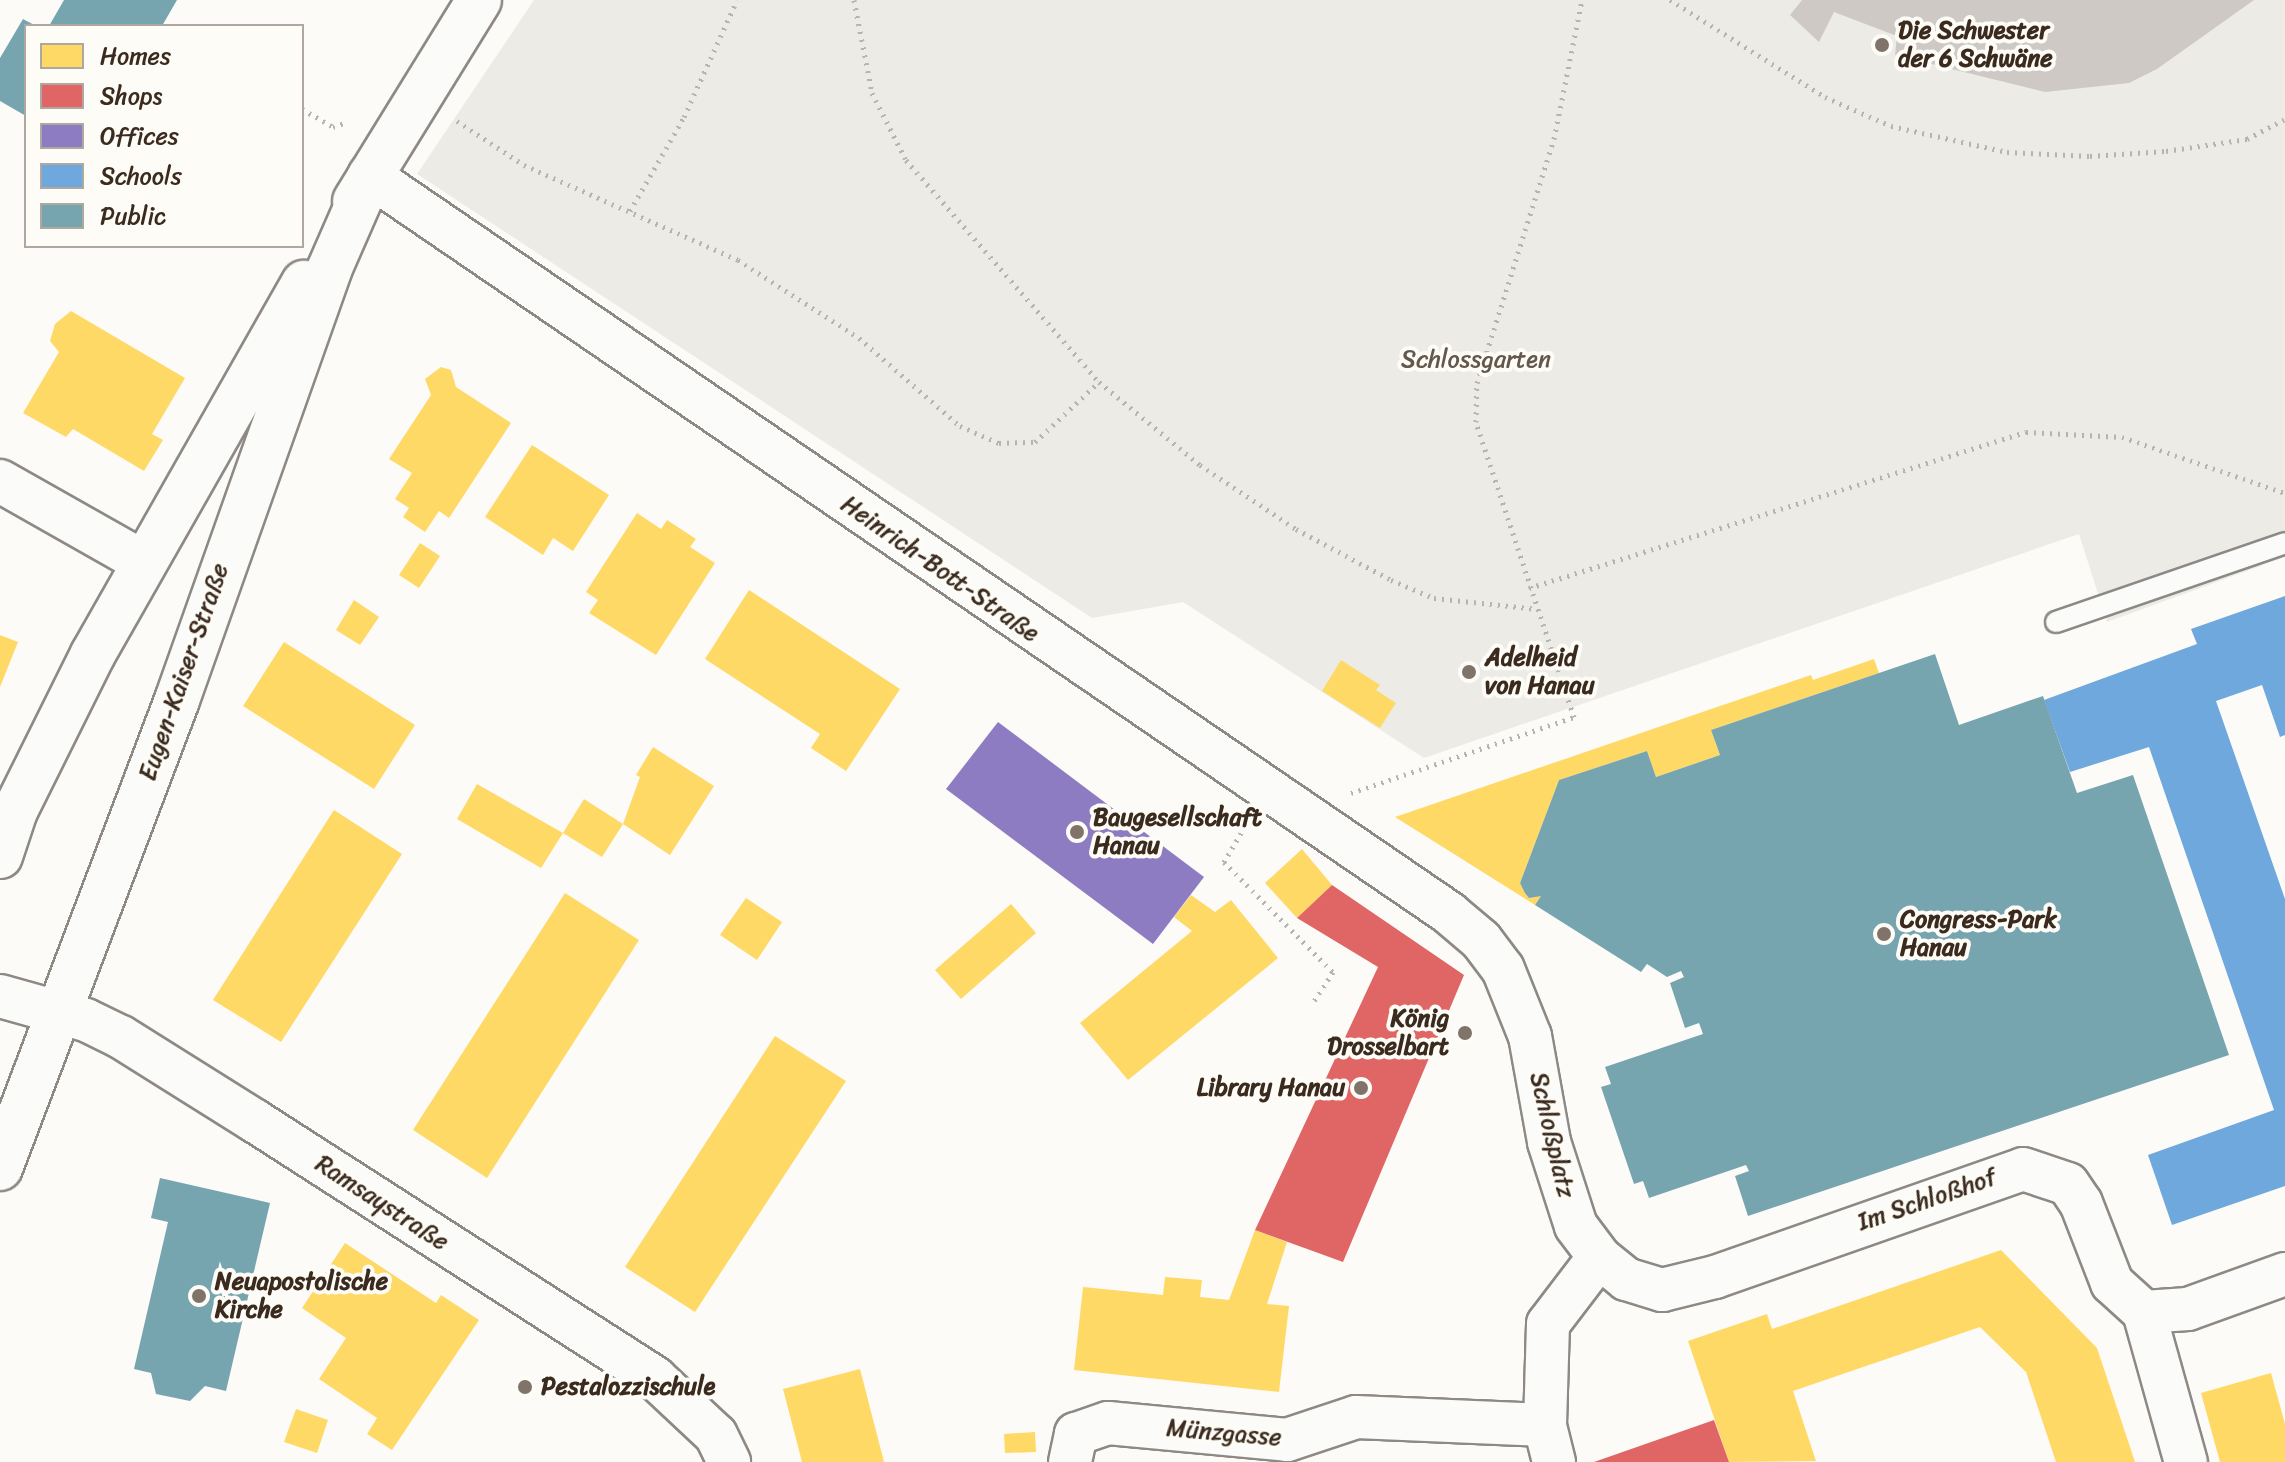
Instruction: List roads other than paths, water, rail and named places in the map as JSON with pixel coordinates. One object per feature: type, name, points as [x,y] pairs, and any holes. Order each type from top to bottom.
[{"type":"main road","name":"Eugen-Kaiser-Straße","points":[[0,856],[15,811],[143,562],[252,366],[479,0]]},
{"type":"main road","name":"Eugen-Kaiser-Straße","points":[[0,1168],[60,1013],[329,270],[370,176]]},
{"type":"street","name":"Heinrich-Bott-Straße","points":[[370,176],[1266,791],[1449,913],[1503,969]]},
{"type":"street","points":[[0,481],[143,562]]},
{"type":"street","name":"Schloßplatz","points":[[1503,969],[1530,1036],[1561,1191],[1576,1226],[1599,1257]]},
{"type":"street","name":"Ramsaystraße","points":[[0,996],[60,1013],[143,1051],[655,1378],[716,1435],[729,1462]]},
{"type":"street","name":"Im Schloßhof","points":[[1599,1257],[1626,1279],[1662,1290],[1715,1277],[2023,1169],[2068,1184],[2081,1203],[2112,1283],[2144,1312]]},
{"type":"street","points":[[1549,1444],[1548,1324],[1569,1290],[1599,1257]]},
{"type":"street","points":[[2186,1462],[2144,1312],[2188,1309],[2285,1274]]},
{"type":"street","name":"Münzgasse","points":[[1070,1462],[1076,1434],[1108,1423],[1287,1440],[1356,1417],[1549,1444]]},
{"type":"lane","points":[[2056,622],[2285,543]]},
{"type":"place","name":"Die Schwester der 6 Schwäne","points":[[1882,45]]},
{"type":"place","name":"Adelheid von Hanau","points":[[1469,672]]},
{"type":"place","name":"Baugesellschaft Hanau","points":[[1077,832]]},
{"type":"place","name":"Congress-Park Hanau","points":[[1884,934]]},
{"type":"place","name":"König Drosselbart","points":[[1465,1033]]},
{"type":"place","name":"Library Hanau","points":[[1361,1088]]},
{"type":"place","name":"Neuapostolische Kirche","points":[[199,1296]]},
{"type":"place","name":"Pestalozzischule","points":[[525,1387]]},
{"type":"park label","name":"Schlossgarten","points":[[1476,360]]}]
